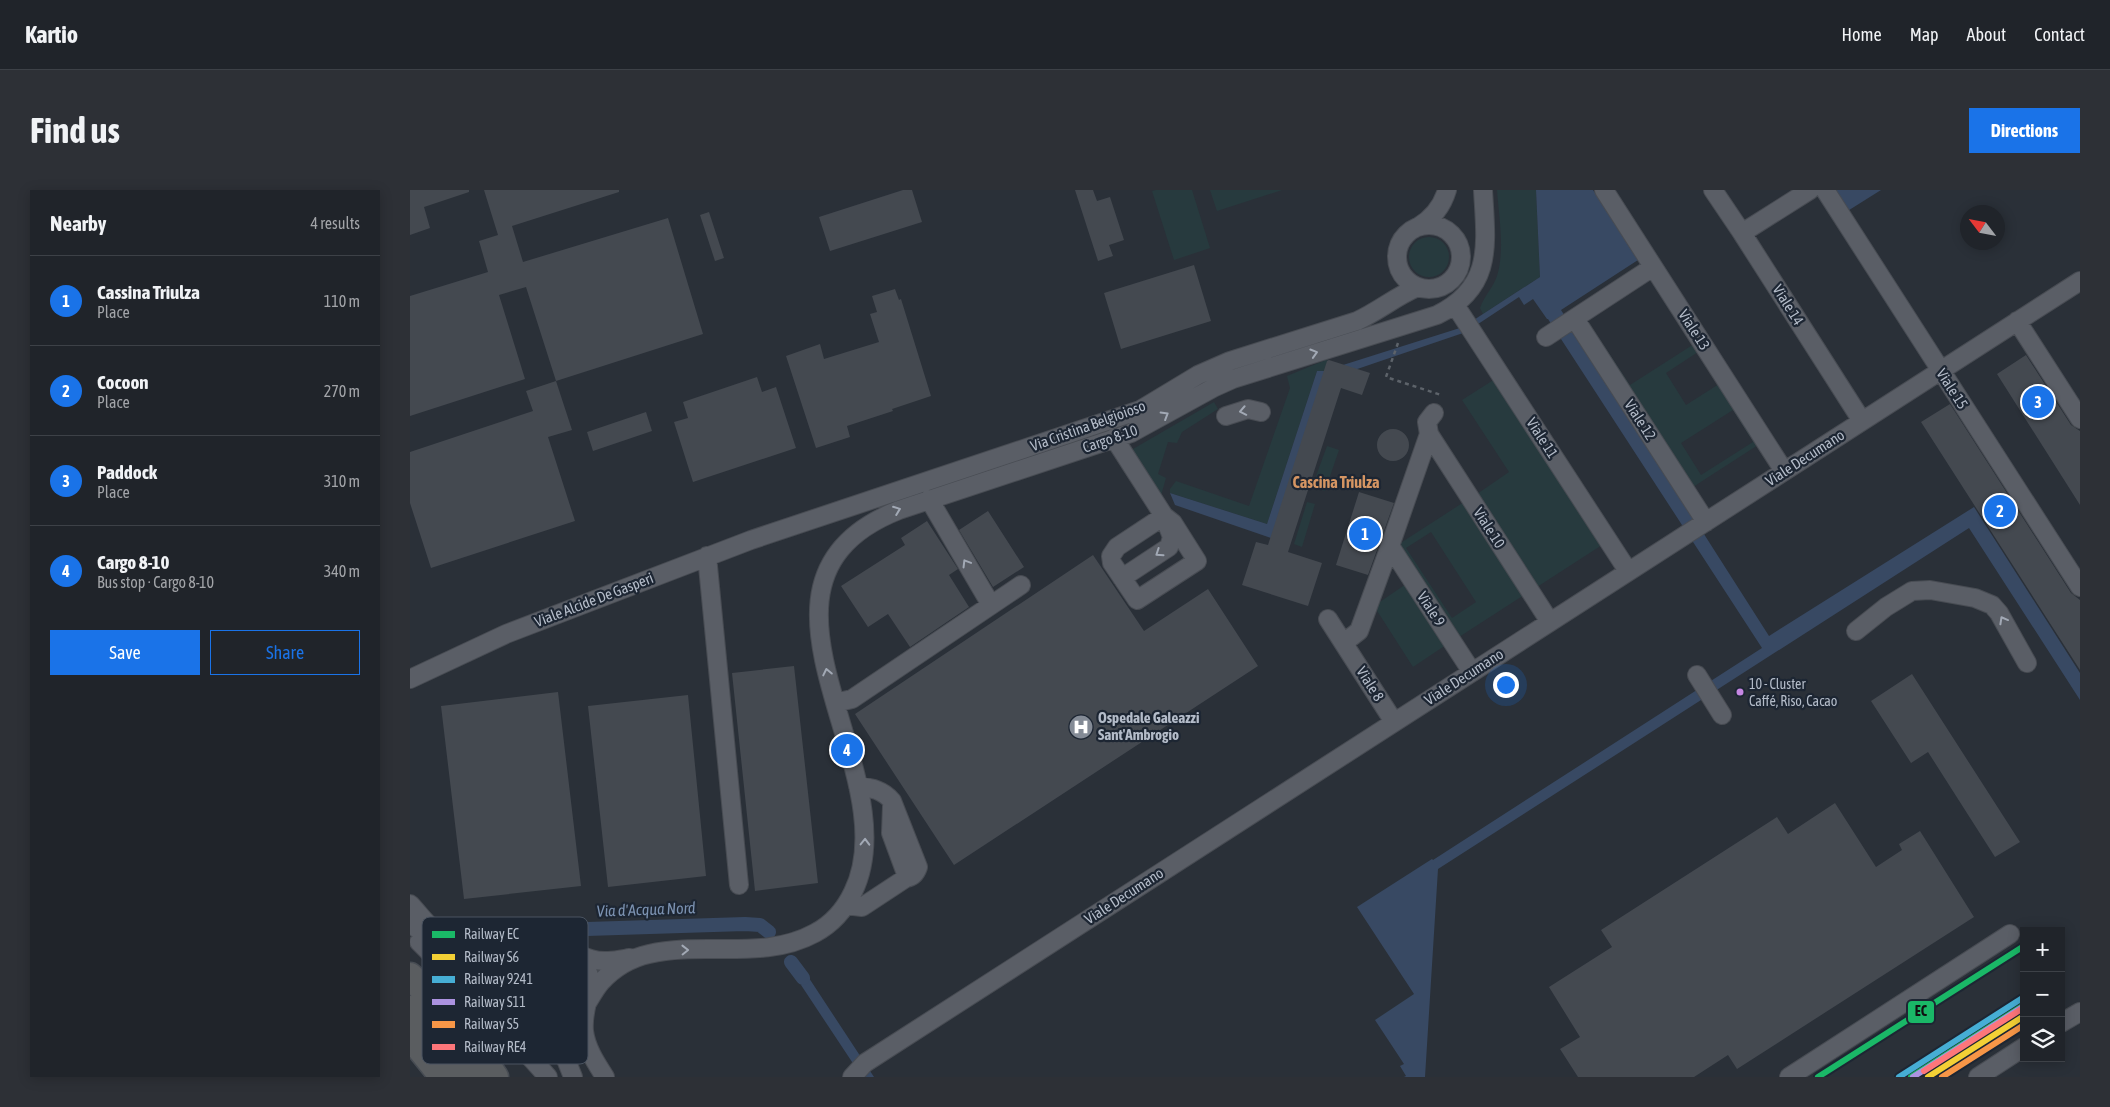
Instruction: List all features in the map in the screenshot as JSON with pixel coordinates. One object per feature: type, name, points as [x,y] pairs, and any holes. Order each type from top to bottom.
[{"type":"highway","points":[[410,976],[422,988]]},
{"type":"highway","points":[[410,1009],[422,1023]]},
{"type":"highway","points":[[410,1036],[422,1051]]},
{"type":"highway","points":[[433,1064],[443,1077]]},
{"type":"highway","points":[[456,1064],[466,1077]]},
{"type":"highway","points":[[486,1064],[495,1077]]},
{"type":"street","name":"Cargo 8-10","points":[[638,958],[673,950],[747,949],[786,945],[816,932],[830,923],[846,905],[859,881],[864,862],[865,830],[858,786],[820,641],[819,620],[819,601],[823,583],[830,567],[850,539],[884,515],[929,499],[987,486],[1052,466],[1114,438],[1145,427],[1213,388],[1233,379],[1437,315],[1455,305],[1472,288],[1480,274],[1485,257],[1483,190]]},
{"type":"street","name":"Viale 13","points":[[1604,190],[1784,471]]},
{"type":"street","name":"Viale 14","points":[[1712,190],[1742,232],[1862,421]]},
{"type":"street","points":[[1742,232],[1810,190]]},
{"type":"street","name":"Viale 15","points":[[1825,190],[2080,587]]},
{"type":"street","points":[[1386,304],[1395,290],[1399,267],[1399,248],[1403,239],[1429,221],[1447,191]]},
{"type":"street","points":[[1399,267],[1403,275],[1418,287],[1428,289],[1439,287],[1449,282],[1456,274],[1461,254],[1458,243],[1452,234],[1447,191]]},
{"type":"street","points":[[1418,227],[1436,226],[1452,234]]},
{"type":"street","points":[[1546,336],[1653,267]]},
{"type":"street","name":"Viale Decumano","points":[[858,1070],[1394,722],[2080,281]]},
{"type":"street","name":"Via Cristina Belgioioso","points":[[781,529],[1120,418],[1140,410],[1198,375],[1230,361],[1357,321],[1371,315],[1400,295],[1418,287]]},
{"type":"street","name":"Viale 11","points":[[1455,305],[1628,572]]},
{"type":"street","name":"Viale 12","points":[[1575,319],[1706,522]]},
{"type":"street","points":[[2018,321],[2080,419]]},
{"type":"street","points":[[1226,416],[1248,409],[1261,412]]},
{"type":"street","points":[[1345,645],[1359,631],[1429,434],[1428,422],[1434,413]]},
{"type":"street","name":"Viale 10","points":[[1429,434],[1550,622]]},
{"type":"street","points":[[1114,438],[1164,516],[1172,537],[1169,547],[1122,578]]},
{"type":"street","points":[[929,499],[991,605]]},
{"type":"street","points":[[1164,516],[1173,523],[1197,561],[1137,600],[1111,561],[1113,551],[1164,516]]},
{"type":"street","name":"Viale Alcide De Gasperi","points":[[410,679],[506,634],[781,529]]},
{"type":"street","name":"Viale 9","points":[[1390,546],[1472,672]]},
{"type":"street","points":[[707,556],[738,885]]},
{"type":"street","points":[[836,703],[852,700],[1021,585]]},
{"type":"street","points":[[1856,631],[1894,602],[1912,591],[1930,590],[1975,598],[1992,605],[1999,613],[2027,663]]},
{"type":"street","name":"Viale 8","points":[[1328,619],[1394,722]]},
{"type":"street","points":[[1697,675],[1722,715]]},
{"type":"street","points":[[846,905],[862,907],[906,878],[890,827],[892,801],[887,794],[878,790],[858,786]]},
{"type":"street","points":[[410,904],[422,917]]},
{"type":"street","points":[[410,923],[422,933]]},
{"type":"street","points":[[410,932],[422,944]]},
{"type":"street","points":[[1789,1077],[2010,934]]},
{"type":"street","points":[[588,958],[604,961],[638,958]]},
{"type":"street","points":[[588,1001],[600,982],[608,974],[638,958]]},
{"type":"street","points":[[588,971],[591,988],[588,1001]]},
{"type":"street","points":[[2065,1021],[2080,1012]]},
{"type":"street","points":[[588,1045],[605,1077]]},
{"type":"street","points":[[1978,1077],[2020,1050]]},
{"type":"street","points":[[536,1064],[548,1077]]},
{"type":"street","points":[[568,1064],[573,1077]]},
{"type":"path","points":[[1398,341],[1386,377],[1441,395]]},
{"type":"green space","points":[[1192,190],[1210,248],[1174,260],[1152,191]]},
{"type":"green space","points":[[1210,190],[1282,190],[1217,211]]},
{"type":"green space","points":[[1497,190],[1536,190],[1540,277],[1483,314],[1480,308],[1497,276],[1501,255]]},
{"type":"green space","points":[[1433,237],[1440,240],[1446,246],[1449,257],[1448,265],[1440,274],[1433,277],[1425,277],[1418,274],[1410,265],[1409,253],[1412,246],[1421,238]]},
{"type":"green space","points":[[1587,320],[1630,385],[1694,344],[1698,352],[1666,373],[1686,405],[1719,384],[1752,436],[1750,437],[1733,410],[1681,443],[1701,475],[1753,442],[1752,440],[1754,439],[1758,445],[1693,487]]},
{"type":"green space","points":[[1328,359],[1324,371],[1317,371],[1267,524],[1170,493],[1170,489],[1176,481],[1249,506],[1290,388],[1287,376]]},
{"type":"green space","points":[[1495,379],[1602,545],[1537,587],[1477,494],[1509,472],[1462,400]]},
{"type":"green space","points":[[1214,402],[1218,409],[1182,432],[1177,443],[1168,442],[1158,474],[1166,478],[1160,499],[1134,457],[1133,449]]},
{"type":"green space","points":[[1327,446],[1339,450],[1325,491],[1312,487]]},
{"type":"green space","points":[[1307,502],[1315,504],[1302,547],[1294,544]]},
{"type":"green space","points":[[1464,502],[1524,595],[1459,637],[1399,544]],"holes":[[[1431,532],[1476,602],[1452,618],[1406,548]]]},
{"type":"green space","points":[[1406,584],[1446,645],[1413,667],[1374,606]]},
{"type":"water","points":[[1536,190],[1593,190],[1638,260],[1561,310],[1769,636],[1974,507],[2080,673],[2080,700],[1969,528],[1438,869],[1425,1077],[1404,1077],[1406,1076],[1400,1066],[1404,1064],[1375,1020],[1414,994],[1357,907],[1762,648],[1548,319],[1533,299],[1524,305],[1519,297],[1466,332],[1322,381],[1271,538],[1175,505],[1170,493],[1267,524],[1317,371],[1324,371],[1463,327],[1540,277]]},
{"type":"water","points":[[1832,190],[1881,190],[1846,212]]},
{"type":"water","points":[[807,975],[874,1077],[862,1077],[801,985],[805,982],[803,978]]},
{"type":"building","points":[[410,190],[469,190],[469,192],[424,207],[430,228],[410,235]]},
{"type":"building","points":[[484,190],[619,190],[619,192],[512,226],[523,262],[668,218],[703,334],[556,381],[526,287],[499,295],[525,379],[410,416],[410,296],[488,272],[479,241],[498,235]]},
{"type":"building","points":[[903,190],[912,190],[922,222],[830,251],[819,217]]},
{"type":"building","points":[[1075,190],[1093,190],[1097,201],[1110,197],[1124,240],[1109,245],[1113,256],[1098,261]]},
{"type":"building","points":[[709,212],[724,258],[715,261],[700,215]]},
{"type":"building","points":[[1194,265],[1211,321],[1121,349],[1104,293]]},
{"type":"building","points":[[895,289],[899,300],[901,299],[931,396],[847,426],[850,437],[816,448],[786,356],[820,344],[824,359],[879,342],[870,314],[877,312],[872,296]]},
{"type":"building","points":[[2026,355],[2071,425],[2080,431],[2080,505],[1997,374]]},
{"type":"building","points":[[1329,360],[1370,373],[1362,395],[1341,388],[1288,552],[1322,563],[1308,606],[1242,585],[1256,542],[1268,545],[1327,361]]},
{"type":"building","points":[[757,377],[762,392],[776,387],[796,448],[693,482],[674,422],[688,418],[683,402]]},
{"type":"building","points":[[556,381],[572,430],[548,437],[575,521],[431,568],[410,503],[410,452],[533,411],[526,391]]},
{"type":"building","points":[[1950,404],[2071,593],[2080,600],[2080,670],[1921,422]]},
{"type":"building","points":[[646,412],[652,431],[593,451],[587,432]]},
{"type":"building","points":[[1393,429],[1399,430],[1404,434],[1408,439],[1408,451],[1404,456],[1399,460],[1393,461],[1387,460],[1382,456],[1378,451],[1377,445],[1378,439],[1382,434],[1387,430]]},
{"type":"building","points":[[1359,492],[1394,503],[1368,575],[1336,565]]},
{"type":"building","points":[[988,511],[1024,567],[993,587],[959,530]]},
{"type":"building","points":[[927,521],[958,569],[949,575],[969,607],[910,647],[888,614],[868,627],[841,586],[905,545],[901,538]]},
{"type":"building","points":[[1093,555],[1144,631],[1208,589],[1258,666],[954,865],[855,714]]},
{"type":"building","points":[[794,666],[818,883],[755,891],[732,673]]},
{"type":"building","points":[[1912,674],[2020,842],[1995,857],[1928,752],[1911,763],[1871,701]]},
{"type":"building","points":[[558,692],[581,886],[464,899],[441,706]]},
{"type":"building","points":[[688,695],[706,876],[608,887],[588,706]]},
{"type":"building","points":[[1835,803],[1876,867],[1902,850],[1899,844],[1920,831],[1974,917],[1737,1069],[1728,1055],[1694,1077],[1578,1077],[1560,1049],[1580,1037],[1549,987],[1612,947],[1601,930],[1777,817],[1788,834]]},
{"type":"waterway","name":"Via d'Acqua Nord","points":[[588,929],[745,924],[760,925],[769,932]]},
{"type":"waterway","name":"Via d'Acqua Nord","points":[[791,962],[803,978]]},
{"type":"rail line","name":"EC","points":[[1818,1077],[2020,949]]},
{"type":"rail line","name":"9241","points":[[1899,1077],[2020,1000]]},
{"type":"rail line","name":"EC","points":[[1911,1077],[2020,1008]]},
{"type":"rail line","name":"S11","points":[[1913,1077],[2020,1009]]},
{"type":"rail line","name":"RE4","points":[[1924,1071],[2020,1010]]},
{"type":"rail line","name":"S6","points":[[1928,1077],[2022,1017]]},
{"type":"rail line","name":"S5","points":[[1942,1077],[2020,1028]]},
{"type":"place","name":"Paddock","points":[[2038,402]]},
{"type":"place","name":"Cocoon","points":[[2000,511]]},
{"type":"place","name":"Cassina Triulza","points":[[1365,534]]},
{"type":"place","name":"10 - Cluster Caffé, Riso, Cacao","points":[[1740,692]]},
{"type":"place","name":"Ospedale Galeazzi Sant'Ambrogio","points":[[1081,727]]},
{"type":"place","name":"Cargo 8-10","points":[[847,750]]},
{"type":"district","name":"Cascina Triulza","points":[[1336,482]]}]
